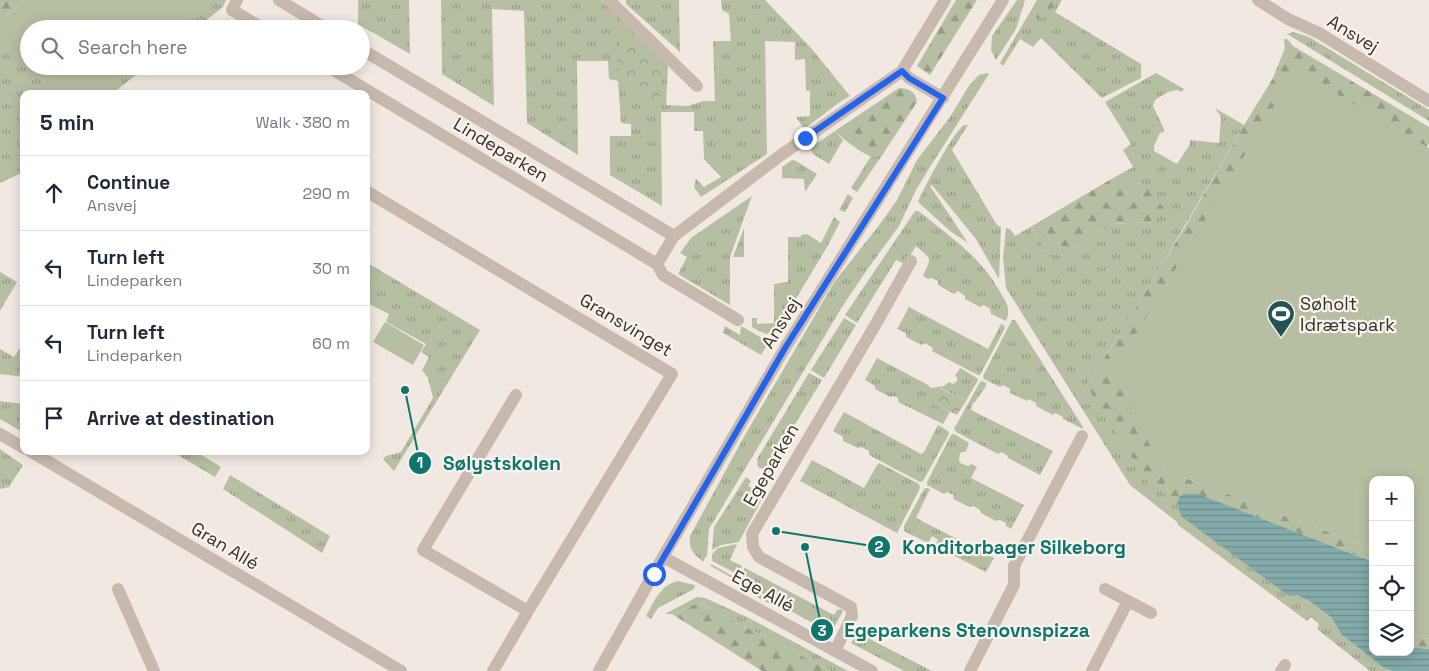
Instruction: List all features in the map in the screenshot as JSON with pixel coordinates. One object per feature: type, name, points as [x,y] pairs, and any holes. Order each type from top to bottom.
[{"type":"street","points":[[237,0],[232,10],[249,20]]},
{"type":"street","points":[[279,0],[312,20]]},
{"type":"street","points":[[609,0],[697,86]]},
{"type":"street","points":[[657,264],[674,236],[788,150],[902,71],[945,0]]},
{"type":"street","name":"Ansvej","points":[[599,671],[785,348],[1003,0]]},
{"type":"street","name":"Ansvej","points":[[1258,0],[1288,19],[1319,33],[1429,101]]},
{"type":"street","name":"Lindeparken","points":[[370,54],[674,236]]},
{"type":"street","points":[[902,71],[909,78],[943,98]]},
{"type":"street","name":"Lindeparken","points":[[342,75],[367,90]]},
{"type":"street","name":"Lindeparken","points":[[370,92],[657,264],[663,275],[738,320]]},
{"type":"street","name":"Gransvinget","points":[[370,193],[672,374],[493,671]]},
{"type":"street","name":"Egeparken","points":[[835,651],[852,616],[851,607],[759,556],[753,547],[752,534],[911,261]]},
{"type":"street","points":[[516,395],[423,550],[528,611]]},
{"type":"street","points":[[0,434],[20,446]]},
{"type":"street","points":[[970,671],[1014,586],[1014,566],[1082,436]]},
{"type":"street","name":"Gran Allé","points":[[37,455],[401,671]]},
{"type":"street","name":"Ege Allé","points":[[663,557],[872,671]]},
{"type":"street","points":[[1105,589],[1151,613]]},
{"type":"street","points":[[118,590],[154,671]]},
{"type":"street","points":[[1092,671],[1128,601]]},
{"type":"green space","points":[[0,0],[25,0],[0,22]]},
{"type":"green space","points":[[25,0],[226,0],[223,7],[206,20],[20,20],[20,75],[136,75],[117,90],[20,90],[20,174],[0,183],[0,22]]},
{"type":"green space","points":[[35,0],[208,0],[185,20],[20,20],[20,53],[0,30]]},
{"type":"green space","points":[[358,0],[409,0],[410,54],[370,31],[370,20],[358,20]]},
{"type":"green space","points":[[441,0],[602,0],[668,64],[666,105],[688,106],[703,101],[715,101],[713,41],[731,41],[729,14],[722,10],[721,0],[765,0],[811,48],[850,96],[804,129],[796,117],[810,116],[810,91],[806,91],[805,59],[795,60],[795,42],[765,41],[767,154],[701,197],[694,187],[696,179],[704,187],[721,177],[704,159],[703,131],[694,131],[694,112],[661,112],[662,206],[610,175],[610,136],[631,136],[631,124],[621,123],[618,81],[609,79],[608,61],[577,61],[578,155],[527,123],[524,11],[492,9],[494,106],[442,74]]},
{"type":"green space","points":[[626,0],[679,0],[680,52],[626,4]]},
{"type":"green space","points":[[956,0],[977,0],[930,75],[917,66]]},
{"type":"green space","points":[[1017,0],[1025,0],[1016,29],[996,60],[991,50],[992,36]]},
{"type":"green space","points":[[1037,0],[1062,0],[1055,12],[1141,64],[1141,78],[1102,98],[1041,38],[1033,47],[1020,39],[1003,66],[1000,63]]},
{"type":"green space","points":[[1040,0],[1057,0],[1047,15],[1038,19],[1034,14]]},
{"type":"green space","points":[[1293,32],[1309,37],[1429,110],[1429,121],[1287,34]]},
{"type":"green space","points":[[1284,39],[1287,39],[1293,46],[1272,80],[1285,48]]},
{"type":"green space","points":[[631,41],[662,68],[662,96],[648,100],[639,99],[623,80],[617,61],[620,42]]},
{"type":"green space","points":[[1293,46],[1429,127],[1429,143],[1426,149],[1162,469],[1369,547],[1369,560],[1199,495],[1183,494],[1179,497],[1174,497],[1150,486],[1087,386],[1182,232],[1244,125]]},
{"type":"green space","name":"Søholt Idrætspark","points":[[1296,70],[1429,148],[1429,639],[1414,637],[1414,476],[1369,476],[1369,547],[1162,469],[1113,372]]},
{"type":"green space","points":[[1156,73],[1184,89],[1182,92],[1177,90],[1168,92],[1155,100],[1153,106],[1164,132],[1160,133],[1154,146],[1154,151],[1177,164],[1190,144],[1190,140],[1219,143],[1221,117],[1215,108],[1244,125],[1164,261],[1087,386],[1174,497],[1179,497],[1177,502],[1297,595],[1311,602],[1332,618],[1341,634],[1384,668],[1392,671],[1370,671],[1317,629],[1319,624],[1311,617],[1307,621],[1178,525],[1177,522],[1130,485],[1006,288],[1003,257],[1006,228],[1010,229],[1015,236],[1032,226],[1042,250],[1064,256],[1113,224],[1150,222],[1145,184],[1123,183],[1113,178],[1133,167],[1123,150],[1131,144],[1105,102]]},
{"type":"green space","points":[[989,74],[916,190],[899,226],[842,307],[709,529],[707,556],[704,562],[692,551],[690,536],[745,435],[835,281],[897,200],[917,160],[950,117],[970,84],[979,75]]},
{"type":"green space","points":[[39,75],[121,75],[104,90],[52,90]]},
{"type":"green space","points":[[899,88],[911,91],[915,95],[917,102],[882,155],[876,157],[860,151],[835,131]]},
{"type":"green space","points":[[964,125],[968,125],[952,150],[997,225],[1001,227],[999,279],[976,239],[932,185],[930,186],[968,243],[950,231],[918,202],[946,149]]},
{"type":"green space","points":[[835,131],[843,140],[829,164],[813,154],[810,148]]},
{"type":"green space","points":[[883,154],[857,192],[851,188],[871,156],[876,157]]},
{"type":"green space","points":[[792,160],[817,174],[805,192],[804,179],[782,178],[782,167]]},
{"type":"green space","points":[[1113,178],[1123,183],[1145,184],[1166,211],[1150,222],[1113,224],[1064,256],[1042,250],[1032,226]]},
{"type":"green space","points":[[848,194],[853,198],[845,212],[839,210]]},
{"type":"green space","points":[[752,196],[730,257],[730,305],[678,274],[687,257],[680,253],[691,238]]},
{"type":"green space","points":[[915,211],[925,216],[956,241],[983,267],[1007,305],[1008,316],[1006,321],[991,314],[990,309],[984,305],[980,307],[965,299],[965,296],[958,291],[954,294],[938,285],[938,281],[923,276],[929,260],[916,246],[905,264],[896,260],[857,323],[845,315]]},
{"type":"green space","points":[[834,217],[840,222],[776,332],[767,334],[752,327],[752,318],[757,318],[757,324],[774,323],[774,284],[788,282],[788,237],[801,237],[801,235],[807,234],[821,243]]},
{"type":"green space","points":[[744,228],[744,257],[733,257]]},
{"type":"green space","points":[[370,264],[480,330],[394,471],[383,459],[386,456],[401,452],[433,398],[428,378],[422,370],[429,357],[421,352],[426,344],[386,322],[389,314],[370,304]]},
{"type":"green space","points":[[0,272],[17,282],[0,311]]},
{"type":"green space","points":[[909,307],[988,349],[1001,324],[1004,325],[1005,328],[980,375],[932,351],[933,348],[925,343],[922,345],[906,337],[906,333],[897,329]]},
{"type":"green space","points":[[844,318],[856,325],[824,378],[811,370]]},
{"type":"green space","points":[[1012,320],[1015,320],[1083,429],[1055,413],[1053,415],[1036,406],[1036,403],[1029,399],[1027,401],[1010,393],[1010,389],[1003,385],[1000,387],[984,379],[983,376]]},
{"type":"green space","points":[[385,322],[424,345],[413,365],[373,342]]},
{"type":"green space","points":[[725,326],[740,335],[741,326],[769,342],[761,355],[723,333]]},
{"type":"green space","points":[[0,349],[14,357],[20,349],[20,376],[0,374]]},
{"type":"green space","points":[[877,358],[931,388],[944,386],[949,382],[953,384],[957,381],[955,376],[960,368],[978,380],[966,401],[940,388],[932,403],[950,412],[943,424],[898,402],[898,398],[890,397],[875,389],[875,386],[865,380]]},
{"type":"green space","points":[[809,373],[822,380],[769,467],[773,469],[771,473],[758,467],[757,459]]},
{"type":"green space","points":[[982,381],[986,383],[986,386],[973,403],[971,410],[1053,451],[1040,475],[1008,458],[1007,455],[1001,452],[998,454],[956,432],[954,429]]},
{"type":"green space","points":[[939,388],[966,401],[957,415],[931,403]]},
{"type":"green space","points":[[0,401],[20,404],[20,431],[0,419]]},
{"type":"green space","points":[[844,412],[921,454],[924,452],[938,425],[948,431],[949,434],[923,481],[920,482],[869,455],[869,451],[843,441],[843,437],[833,431]]},
{"type":"green space","points":[[954,434],[969,443],[966,451],[960,453],[959,460],[960,463],[968,466],[972,464],[977,467],[971,478],[1024,505],[1011,529],[1006,526],[1006,523],[1000,520],[996,521],[973,506],[970,507],[953,499],[954,495],[947,492],[944,494],[927,485],[951,435]]},
{"type":"green space","points":[[0,449],[23,465],[9,487],[0,489]]},
{"type":"green space","points":[[178,455],[202,455],[221,467],[215,477]]},
{"type":"green space","points":[[812,460],[864,488],[879,463],[919,484],[920,488],[897,533],[800,481]]},
{"type":"green space","points":[[230,475],[330,536],[322,553],[223,489]]},
{"type":"green space","points":[[746,477],[751,481],[748,486],[764,495],[739,542],[721,545],[712,550],[714,527]]},
{"type":"green space","points":[[926,488],[930,489],[916,518],[994,558],[986,572],[935,546],[938,540],[932,536],[928,543],[904,531],[904,526]]},
{"type":"green space","points":[[737,544],[730,560],[742,566],[737,574],[712,561],[712,554],[718,548]]},
{"type":"green space","points":[[711,564],[743,582],[778,608],[760,599],[744,585],[711,566]]},
{"type":"green space","points":[[745,568],[834,615],[837,610],[842,609],[843,611],[831,633],[769,599],[740,576]]},
{"type":"green space","points":[[678,581],[695,585],[694,589],[658,608],[651,619],[646,616],[662,590]]},
{"type":"green space","points":[[697,597],[705,598],[747,617],[848,671],[831,671],[699,603],[672,614],[665,614]]},
{"type":"green space","points":[[699,603],[831,671],[762,671],[672,614]]},
{"type":"green space","points":[[858,633],[932,671],[904,671],[851,643]]},
{"type":"green space","points":[[1414,637],[1429,639],[1429,649],[1414,647]]},
{"type":"water","points":[[1183,494],[1198,494],[1369,560],[1369,656],[1414,656],[1414,647],[1429,649],[1429,671],[1392,671],[1384,668],[1341,634],[1332,618],[1311,602],[1297,595],[1289,596],[1181,516],[1177,502]]},
{"type":"place","name":"Søholt Idrætspark","points":[[1281,338]]},
{"type":"place","name":"Sølystskolen","points":[[405,390]]},
{"type":"place","name":"Konditorbager Silkeborg","points":[[776,531]]},
{"type":"place","name":"Egeparkens Stenovnspizza","points":[[805,547]]},
{"type":"route","points":[[654,574],[785,348],[943,98],[909,78],[902,71],[805,138]]}]
